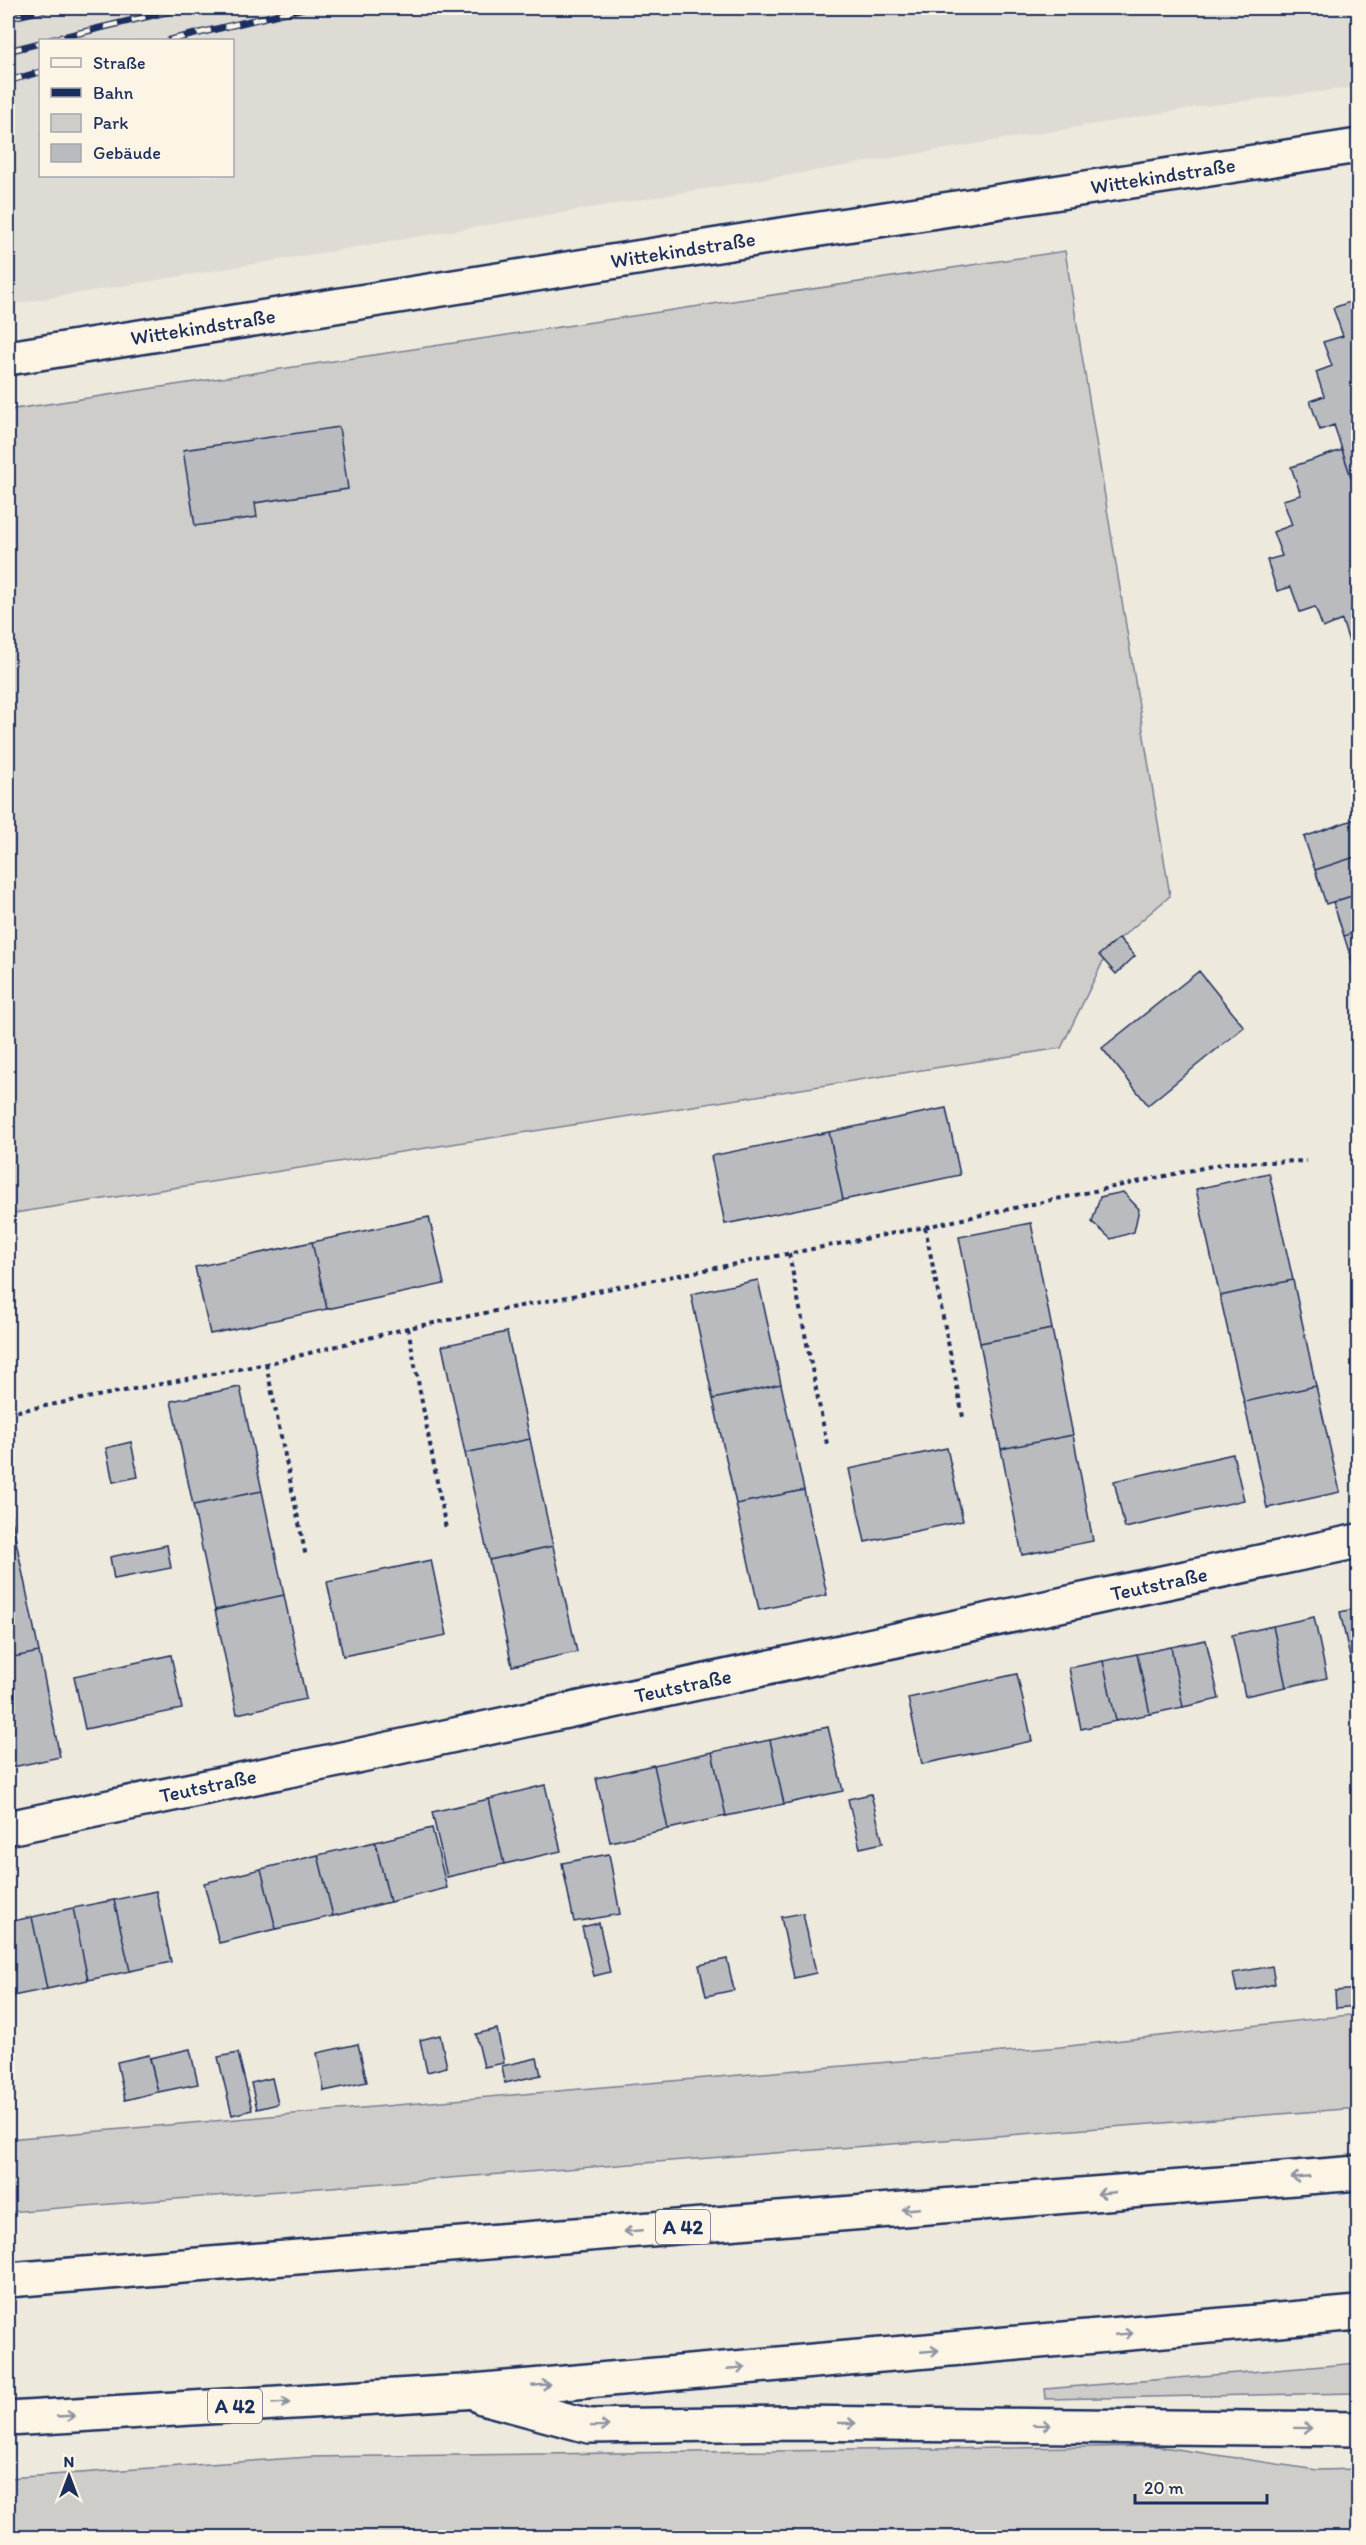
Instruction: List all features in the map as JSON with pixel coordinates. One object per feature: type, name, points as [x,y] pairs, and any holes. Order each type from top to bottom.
[{"type":"main road","name":"Wittekindstraße","points":[[8,358],[773,236],[1359,146]]},
{"type":"main road","name":"Teutstraße","points":[[8,1828],[352,1757],[1359,1540]]},
{"type":"main road","name":"A 42","points":[[8,2280],[1359,2173]]},
{"type":"main road","name":"A 42","points":[[8,2420],[462,2392],[1359,2313]]},
{"type":"main road","points":[[462,2392],[589,2427],[788,2423],[1359,2429]]},
{"type":"path","points":[[8,1413],[266,1364],[408,1328],[925,1227],[1226,1163],[1306,1161]]},
{"type":"path","points":[[925,1227],[963,1418]]},
{"type":"path","points":[[789,1254],[827,1444]]},
{"type":"path","points":[[408,1328],[446,1529]]},
{"type":"path","points":[[266,1364],[306,1557]]},
{"type":"shaded area","points":[[8,8],[1358,8],[1358,87],[1204,106],[8,305]]},
{"type":"green space","points":[[1065,251],[1170,896],[1110,947],[1061,1048],[8,1214],[8,410]]},
{"type":"green space","points":[[1358,2014],[1358,2108],[8,2212],[8,2139],[1060,2047]]},
{"type":"green space","points":[[1358,2363],[1358,2393],[1046,2399],[1045,2389]]},
{"type":"green space","points":[[1156,2446],[1317,2470],[1358,2469],[1358,2537],[8,2537],[8,2478],[309,2457]]},
{"type":"building","points":[[1358,299],[1358,478],[1352,480],[1334,425],[1320,430],[1310,401],[1324,396],[1316,372],[1332,366],[1323,342],[1343,336],[1333,308]]},
{"type":"building","points":[[339,427],[348,489],[255,503],[257,517],[195,526],[183,450]]},
{"type":"building","points":[[1342,450],[1358,498],[1358,649],[1352,651],[1342,620],[1323,628],[1315,607],[1300,612],[1291,587],[1277,591],[1267,560],[1282,556],[1273,532],[1292,525],[1283,500],[1301,495],[1291,467]]},
{"type":"building","points":[[1358,818],[1358,856],[1315,870],[1304,837]]},
{"type":"building","points":[[1358,856],[1358,894],[1326,904],[1315,870]]},
{"type":"building","points":[[1358,894],[1358,931],[1344,936],[1333,902]]},
{"type":"building","points":[[1358,931],[1358,970],[1355,971],[1344,936]]},
{"type":"building","points":[[1119,938],[1135,956],[1116,974],[1099,955]]},
{"type":"building","points":[[1199,971],[1244,1027],[1148,1105],[1102,1048]]},
{"type":"building","points":[[946,1108],[960,1175],[843,1200],[829,1132]]},
{"type":"building","points":[[829,1132],[843,1200],[725,1224],[711,1156]]},
{"type":"building","points":[[1269,1173],[1293,1280],[1220,1296],[1196,1189]]},
{"type":"building","points":[[1123,1192],[1139,1209],[1134,1232],[1111,1239],[1092,1222],[1100,1197]]},
{"type":"building","points":[[429,1217],[444,1284],[327,1309],[312,1242]]},
{"type":"building","points":[[1031,1223],[1052,1329],[980,1343],[959,1237]]},
{"type":"building","points":[[312,1242],[327,1309],[210,1334],[195,1267]]},
{"type":"building","points":[[758,1280],[781,1384],[713,1399],[691,1294]]},
{"type":"building","points":[[1293,1280],[1316,1386],[1244,1402],[1220,1296]]},
{"type":"building","points":[[1052,1329],[1073,1435],[1001,1449],[980,1343]]},
{"type":"building","points":[[507,1332],[530,1439],[465,1453],[442,1346]]},
{"type":"building","points":[[781,1384],[804,1490],[736,1504],[713,1399]]},
{"type":"building","points":[[1316,1386],[1340,1492],[1267,1508],[1244,1402]]},
{"type":"building","points":[[240,1387],[262,1491],[193,1505],[171,1401]]},
{"type":"building","points":[[1073,1435],[1093,1541],[1022,1555],[1001,1449]]},
{"type":"building","points":[[530,1439],[553,1546],[489,1560],[465,1453]]},
{"type":"building","points":[[131,1442],[138,1477],[113,1482],[106,1448]]},
{"type":"building","points":[[947,1448],[963,1521],[865,1542],[849,1469]]},
{"type":"building","points":[[1233,1454],[1244,1500],[1125,1528],[1114,1481]]},
{"type":"building","points":[[804,1490],[827,1595],[759,1610],[736,1504]]},
{"type":"building","points":[[262,1491],[284,1595],[215,1610],[193,1505]]},
{"type":"building","points":[[8,1497],[17,1546],[8,1548]]},
{"type":"building","points":[[167,1545],[171,1568],[114,1579],[110,1557]]},
{"type":"building","points":[[17,1546],[39,1652],[8,1658],[8,1548]]},
{"type":"building","points":[[553,1546],[577,1652],[512,1666],[489,1560]]},
{"type":"building","points":[[431,1560],[447,1635],[343,1656],[327,1582]]},
{"type":"building","points":[[284,1595],[306,1699],[237,1714],[215,1610]]},
{"type":"building","points":[[1358,1608],[1358,1670],[1353,1671],[1340,1612]]},
{"type":"building","points":[[1314,1617],[1327,1678],[1286,1687],[1273,1626]]},
{"type":"building","points":[[1273,1626],[1286,1687],[1245,1696],[1232,1635]]},
{"type":"building","points":[[1206,1640],[1219,1699],[1183,1707],[1171,1647]]},
{"type":"building","points":[[1171,1647],[1183,1707],[1150,1714],[1137,1654]]},
{"type":"building","points":[[39,1652],[60,1757],[8,1768],[8,1658]]},
{"type":"building","points":[[1137,1654],[1150,1714],[1116,1721],[1103,1661]]},
{"type":"building","points":[[171,1655],[182,1709],[85,1729],[74,1676]]},
{"type":"building","points":[[1103,1661],[1116,1721],[1081,1729],[1069,1668]]},
{"type":"building","points":[[1017,1674],[1032,1741],[922,1764],[908,1698]]},
{"type":"building","points":[[828,1727],[843,1791],[784,1804],[770,1740]]},
{"type":"building","points":[[770,1740],[784,1804],[726,1816],[712,1752]]},
{"type":"building","points":[[712,1752],[726,1816],[668,1829],[654,1765]]},
{"type":"building","points":[[654,1765],[668,1829],[610,1842],[596,1778]]},
{"type":"building","points":[[545,1785],[561,1851],[504,1864],[489,1799]]},
{"type":"building","points":[[871,1794],[883,1843],[860,1848],[848,1799]]},
{"type":"building","points":[[489,1799],[504,1864],[447,1877],[432,1812]]},
{"type":"building","points":[[432,1828],[447,1888],[390,1902],[375,1842]]},
{"type":"building","points":[[375,1842],[390,1902],[333,1916],[318,1855]]},
{"type":"building","points":[[609,1854],[620,1914],[574,1922],[562,1863]]},
{"type":"building","points":[[318,1855],[333,1916],[276,1929],[261,1869]]},
{"type":"building","points":[[261,1869],[276,1929],[219,1943],[204,1883]]},
{"type":"building","points":[[156,1891],[171,1962],[130,1971],[114,1900]]},
{"type":"building","points":[[114,1900],[130,1971],[88,1980],[73,1908]]},
{"type":"building","points":[[73,1908],[88,1980],[47,1989],[32,1917]]},
{"type":"building","points":[[803,1913],[816,1973],[794,1978],[781,1917]]},
{"type":"building","points":[[32,1917],[47,1989],[8,1997],[8,1922]]},
{"type":"building","points":[[599,1923],[610,1972],[594,1976],[582,1927]]},
{"type":"building","points":[[727,1959],[734,1990],[706,1996],[699,1965]]},
{"type":"building","points":[[1272,1966],[1275,1984],[1237,1992],[1233,1973]]},
{"type":"building","points":[[1358,1989],[1358,2006],[1336,2008],[1335,1991]]},
{"type":"building","points":[[497,2029],[504,2063],[484,2067],[476,2034]]},
{"type":"building","points":[[440,2035],[447,2067],[427,2072],[420,2040]]},
{"type":"building","points":[[358,2044],[367,2082],[324,2091],[317,2053]]},
{"type":"building","points":[[190,2049],[198,2084],[158,2092],[150,2058]]},
{"type":"building","points":[[238,2053],[252,2110],[232,2115],[218,2057]]},
{"type":"building","points":[[149,2055],[158,2092],[125,2100],[117,2062]]},
{"type":"building","points":[[537,2058],[541,2075],[505,2083],[502,2066]]},
{"type":"building","points":[[272,2078],[278,2104],[257,2109],[251,2083]]},
{"type":"railway","points":[[8,18],[52,8]]},
{"type":"railway","points":[[54,39],[183,8]]},
{"type":"railway","points":[[174,39],[304,8]]},
{"type":"railway","points":[[8,51],[39,43]]},
{"type":"railway","points":[[8,81],[39,72]]}]
